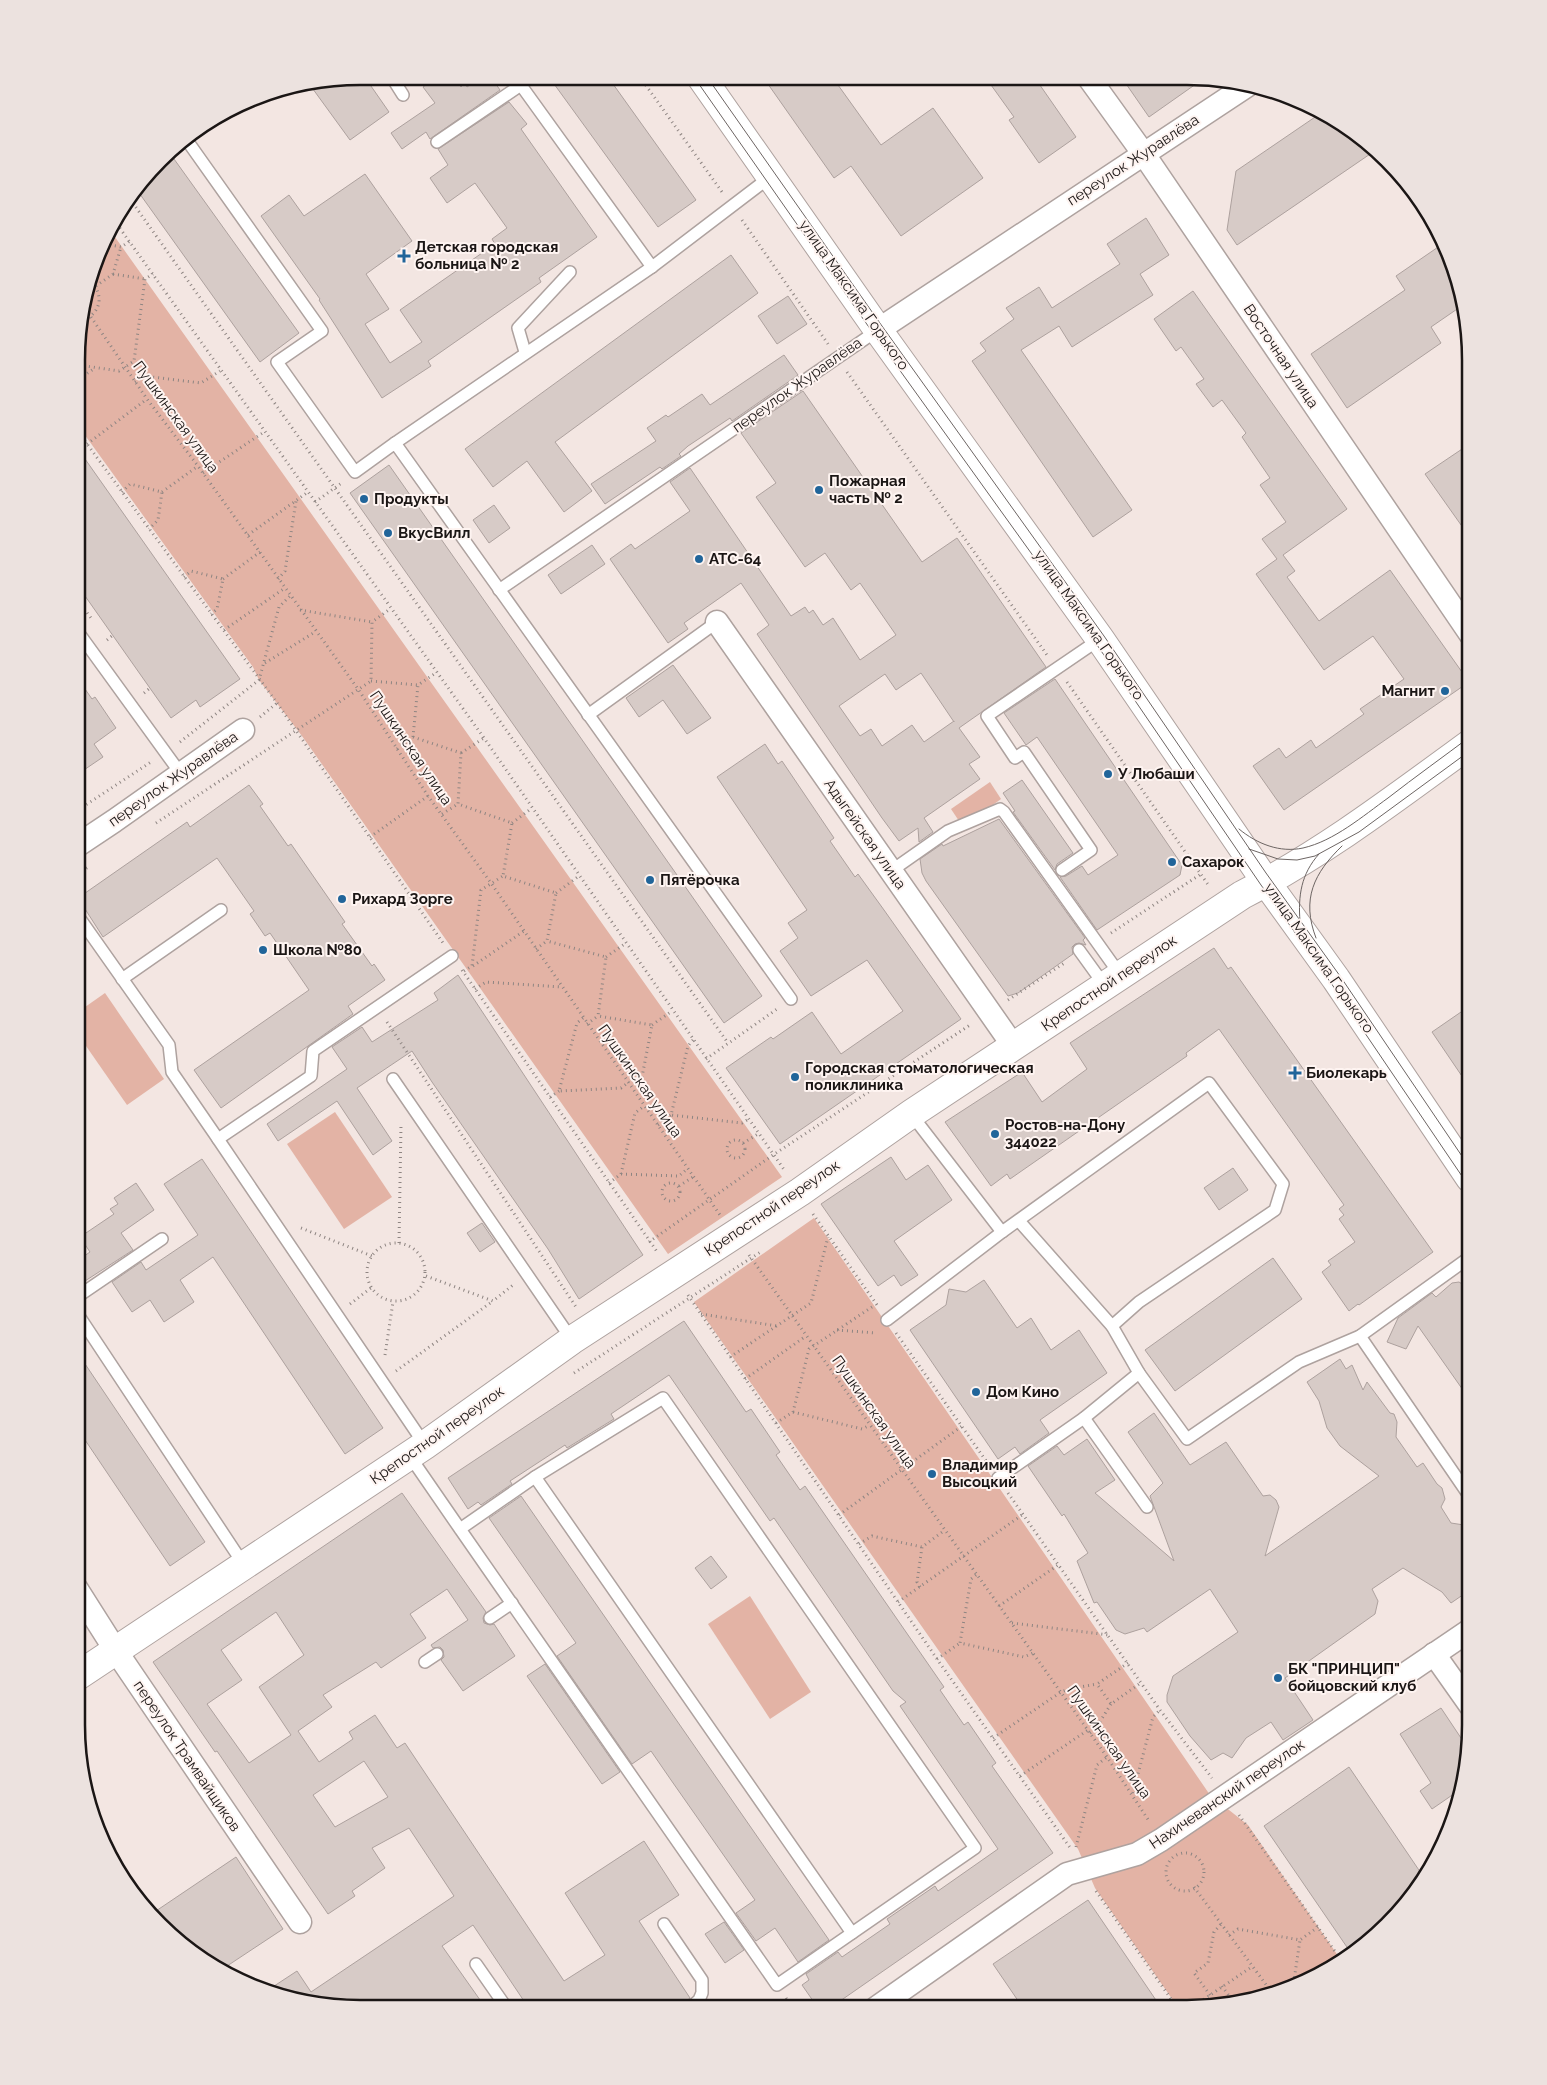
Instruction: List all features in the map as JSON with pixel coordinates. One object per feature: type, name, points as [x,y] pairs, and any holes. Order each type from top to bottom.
[{"type":"street","name":"улица Максима Горького","points":[[707,85],[878,330],[1100,639],[1266,882],[1336,979],[1462,1166]]},
{"type":"street","name":"Восточная улица","points":[[1094,85],[1143,153],[1462,622]]},
{"type":"street","name":"переулок Журавлёва","points":[[878,330],[1240,90]]},
{"type":"street","name":"Адыгейская улица","points":[[717,622],[1014,1047]]},
{"type":"street","name":"переулок Журавлёва","points":[[85,839],[243,730]]},
{"type":"street","name":"Крепостной переулок","points":[[85,1671],[417,1450],[572,1340],[800,1192],[911,1114],[1224,907],[1364,822],[1462,750]]},
{"type":"street","name":"переулок Трамвайщиков","points":[[85,1602],[116,1651],[300,1922]]},
{"type":"street","name":"Нахичеванский переулок","points":[[887,2000],[1067,1874],[1080,1868],[1137,1854],[1167,1849],[1226,1796],[1462,1635]]},
{"type":"street","points":[[1434,1654],[1462,1694]]},
{"type":"lane","points":[[397,85],[403,95]]},
{"type":"lane","points":[[438,142],[513,85]]},
{"type":"lane","points":[[521,85],[652,267]]},
{"type":"lane","points":[[190,144],[322,331],[278,362],[355,472],[525,352],[652,267],[770,176]]},
{"type":"lane","points":[[525,352],[518,328],[570,272]]},
{"type":"lane","name":"переулок Журавлёва","points":[[499,590],[878,330]]},
{"type":"lane","points":[[395,443],[791,998]]},
{"type":"lane","points":[[588,715],[717,622]]},
{"type":"lane","points":[[1062,870],[1091,850],[1024,752],[1015,758],[987,716],[1100,639]]},
{"type":"lane","points":[[85,642],[181,774]]},
{"type":"lane","points":[[891,871],[948,831],[1000,809],[1004,812],[1113,981]]},
{"type":"lane","points":[[122,979],[221,910]]},
{"type":"lane","points":[[85,926],[169,1045],[172,1072],[381,1382],[460,1530],[777,1985],[975,1848],[663,1398],[535,1477],[460,1530]]},
{"type":"lane","points":[[1079,950],[1113,981]]},
{"type":"lane","points":[[218,1139],[311,1076],[313,1051],[452,956]]},
{"type":"lane","points":[[393,1079],[572,1340]]},
{"type":"lane","points":[[887,1320],[1002,1232],[1209,1083],[1283,1184],[1275,1210],[1139,1302],[1112,1326]]},
{"type":"lane","points":[[911,1114],[1002,1232]]},
{"type":"lane","points":[[1019,1221],[1112,1326],[1138,1373],[1187,1439],[1299,1362],[1360,1336],[1462,1263]]},
{"type":"lane","points":[[85,1292],[162,1239]]},
{"type":"lane","points":[[85,1325],[245,1566]]},
{"type":"lane","points":[[1360,1336],[1462,1485]]},
{"type":"lane","points":[[998,1478],[1084,1418],[1138,1373]]},
{"type":"lane","points":[[1084,1418],[1147,1508]]},
{"type":"lane","points":[[535,1477],[852,1933]]},
{"type":"lane","points":[[490,1618],[512,1603]]},
{"type":"lane","points":[[425,1662],[437,1654]]},
{"type":"lane","points":[[664,1924],[702,1980],[702,1993],[699,2000]]},
{"type":"lane","points":[[476,1964],[501,2000]]},
{"type":"path","points":[[646,85],[1224,907]]},
{"type":"path","points":[[133,204],[728,1043]]},
{"type":"path","points":[[120,227],[220,371],[484,738],[747,1120],[800,1192],[896,1334],[1160,1710],[1226,1796],[1338,1955]]},
{"type":"path","points":[[88,318],[98,308],[100,298],[96,286],[113,274],[122,247],[130,241]]},
{"type":"path","points":[[110,245],[122,247]]},
{"type":"path","points":[[113,274],[145,279],[153,274]]},
{"type":"path","points":[[85,366],[119,371],[134,361],[145,279]]},
{"type":"path","name":"Пушкинская улица","points":[[91,317],[147,399],[198,466],[358,689],[428,796],[491,883],[687,1169],[1107,1757],[1133,1794],[1167,1849]]},
{"type":"path","points":[[85,375],[96,368]]},
{"type":"path","points":[[135,382],[144,376],[201,383],[220,371]]},
{"type":"path","points":[[87,444],[147,399]]},
{"type":"path","points":[[203,473],[264,432]]},
{"type":"path","points":[[85,442],[296,731],[608,1183],[674,1274],[937,1659],[1074,1854],[1097,1765],[1107,1757]]},
{"type":"path","points":[[149,529],[158,520],[162,492],[198,466]]},
{"type":"path","points":[[315,502],[355,472]]},
{"type":"path","points":[[122,492],[130,484],[162,492]]},
{"type":"path","points":[[248,535],[308,492]]},
{"type":"path","points":[[278,579],[285,571],[296,501]]},
{"type":"path","points":[[211,614],[217,609],[223,579],[260,552]]},
{"type":"path","points":[[184,577],[191,571],[223,579]]},
{"type":"path","points":[[224,631],[285,588]]},
{"type":"path","points":[[260,680],[279,606],[290,596]]},
{"type":"path","points":[[300,610],[372,622],[390,609]]},
{"type":"path","points":[[371,681],[372,622]]},
{"type":"path","points":[[264,663],[316,632]]},
{"type":"path","points":[[107,640],[113,635]]},
{"type":"path","points":[[151,826],[371,681],[418,685],[437,672]]},
{"type":"path","points":[[396,749],[413,737],[418,685]]},
{"type":"path","points":[[144,692],[150,688]]},
{"type":"path","points":[[413,737],[461,753]]},
{"type":"path","points":[[461,753],[484,738]]},
{"type":"path","points":[[458,804],[461,753]]},
{"type":"path","points":[[370,837],[428,796]]},
{"type":"path","points":[[441,814],[458,804],[512,823]]},
{"type":"path","points":[[503,876],[512,823],[532,808]]},
{"type":"path","points":[[85,869],[94,863]]},
{"type":"path","points":[[472,966],[481,890],[503,876],[556,892]]},
{"type":"path","points":[[536,949],[547,941],[556,892],[579,876]]},
{"type":"path","points":[[463,972],[524,932]]},
{"type":"path","points":[[547,941],[606,957]]},
{"type":"path","points":[[598,1016],[606,957],[626,943]]},
{"type":"path","points":[[475,989],[486,982],[562,987]]},
{"type":"path","points":[[706,1059],[791,998]]},
{"type":"path","points":[[377,1007],[580,1313]]},
{"type":"path","points":[[550,1097],[559,1091],[621,1088],[642,1077],[652,1025],[672,1011]]},
{"type":"path","points":[[587,1024],[598,1016],[652,1025]]},
{"type":"path","points":[[559,1091],[576,1023],[582,1018]]},
{"type":"path","points":[[658,1125],[671,1115],[688,1046],[693,1040]]},
{"type":"path","points":[[399,1243],[402,1091]]},
{"type":"path","points":[[621,1174],[636,1113],[644,1106]]},
{"type":"path","points":[[671,1115],[742,1122],[747,1120]]},
{"type":"path","points":[[743,1143],[758,1134]]},
{"type":"path","points":[[731,1140],[738,1140],[743,1143],[745,1150],[742,1155],[736,1158],[730,1157],[726,1151],[727,1145],[731,1140]]},
{"type":"path","points":[[650,1242],[773,1155]]},
{"type":"path","points":[[608,1183],[621,1174],[679,1176],[687,1169]]},
{"type":"path","points":[[679,1186],[693,1177]]},
{"type":"path","points":[[673,1182],[679,1186],[678,1199],[666,1200],[662,1195],[662,1188],[667,1183],[673,1182]]},
{"type":"path","points":[[270,1216],[372,1256]]},
{"type":"path","points":[[730,1357],[810,1303],[828,1236]]},
{"type":"path","points":[[399,1243],[410,1246],[420,1254],[425,1264],[426,1276],[422,1287],[415,1296],[405,1301],[393,1302],[377,1295],[371,1288],[367,1277],[368,1266],[372,1256],[379,1248],[388,1244],[399,1243]]},
{"type":"path","points":[[381,1382],[527,1275]]},
{"type":"path","points":[[426,1276],[492,1301]]},
{"type":"path","points":[[336,1315],[371,1288]]},
{"type":"path","points":[[381,1382],[393,1302]]},
{"type":"path","points":[[776,1423],[793,1412],[809,1349],[876,1304]]},
{"type":"path","points":[[701,1314],[777,1326]]},
{"type":"path","points":[[837,1330],[877,1333]]},
{"type":"path","points":[[887,1334],[896,1334]]},
{"type":"path","points":[[745,1379],[806,1336]]},
{"type":"path","points":[[793,1412],[862,1429],[870,1425]]},
{"type":"path","points":[[839,1515],[962,1426]]},
{"type":"path","points":[[898,1602],[1022,1514]]},
{"type":"path","points":[[859,1544],[872,1536],[922,1546],[945,1530]]},
{"type":"path","points":[[920,1587],[917,1582],[922,1546]]},
{"type":"path","points":[[1000,1606],[1058,1565]]},
{"type":"path","points":[[937,1659],[960,1643],[971,1579],[976,1575]]},
{"type":"path","points":[[1011,1623],[1109,1635]]},
{"type":"path","points":[[960,1643],[1024,1657],[1033,1653]]},
{"type":"path","points":[[993,1738],[1061,1692],[1097,1684],[1128,1663]]},
{"type":"path","points":[[1020,1776],[1096,1728],[1111,1704],[1142,1682]]},
{"type":"path","points":[[1097,1684],[1111,1704]]},
{"type":"path","points":[[1133,1794],[1152,1716],[1160,1710]]},
{"type":"path","points":[[1167,1849],[1190,1854],[1200,1861],[1204,1872],[1199,1884],[1183,1890],[1171,1885],[1168,1880],[1166,1867],[1167,1849]]},
{"type":"path","points":[[1080,1868],[1172,2000]]},
{"type":"path","points":[[1194,1887],[1268,1987]]},
{"type":"path","points":[[1210,1995],[1194,1974],[1208,1963],[1214,1932],[1221,1924]]},
{"type":"path","points":[[1294,1978],[1300,1940],[1318,1927]]},
{"type":"path","points":[[1229,1935],[1238,1929],[1300,1940]]},
{"type":"path","points":[[1204,1999],[1252,1966]]},
{"type":"path","points":[[1222,1986],[1230,1997]]},
{"type":"shaded area","points":[[114,236],[782,1177],[668,1254],[302,736],[259,680],[253,667],[85,435],[87,324],[94,289]]},
{"type":"shaded area","points":[[990,782],[1001,799],[983,812],[959,821],[951,809]]},
{"type":"shaded area","points":[[105,993],[164,1079],[127,1105],[85,1045],[85,1007]]},
{"type":"shaded area","points":[[335,1112],[392,1197],[344,1229],[287,1144]]},
{"type":"shaded area","points":[[814,1218],[1210,1795],[1248,1825],[1338,1955],[1308,1972],[1258,1991],[1223,1998],[1173,2000],[1095,1888],[1078,1849],[694,1302]]},
{"type":"shaded area","points":[[750,1596],[811,1692],[770,1719],[708,1624]]},
{"type":"building","points":[[370,85],[389,112],[350,140],[313,89]]},
{"type":"building","points":[[426,85],[459,85],[461,87],[466,85],[467,87],[470,85],[497,85],[500,90],[430,139],[426,132],[402,149],[391,133],[435,103],[423,87]]},
{"type":"building","points":[[555,85],[614,85],[696,200],[658,227]]},
{"type":"building","points":[[769,85],[838,85],[881,145],[933,108],[983,178],[901,236],[851,166],[834,178]]},
{"type":"building","points":[[991,85],[1040,85],[1076,137],[1039,163],[1009,120],[1014,117]]},
{"type":"building","points":[[1127,85],[1194,85],[1149,117]]},
{"type":"building","points":[[509,102],[527,124],[521,129],[597,237],[539,278],[541,282],[428,361],[431,366],[382,398],[320,299],[261,216],[289,195],[304,216],[365,174],[412,241],[366,274],[389,309],[365,324],[390,363],[422,342],[400,310],[495,244],[492,239],[507,228],[475,183],[447,203],[430,178],[448,165],[438,149]]},
{"type":"building","points":[[1315,117],[1340,131],[1369,154],[1237,245],[1227,230],[1236,171]]},
{"type":"building","points":[[174,158],[299,333],[260,362],[141,195]]},
{"type":"building","points":[[1146,218],[1169,255],[1140,274],[1153,295],[1072,347],[1059,326],[1021,350],[1132,510],[1093,537],[972,361],[986,351],[980,343],[1014,319],[1006,308],[1039,287],[1052,308],[1120,264],[1107,244]]},
{"type":"building","points":[[1438,247],[1453,289],[1457,309],[1431,327],[1441,343],[1347,408],[1311,354],[1405,290],[1396,276]]},
{"type":"building","points":[[731,255],[758,293],[555,442],[592,491],[564,512],[527,461],[493,487],[465,449]]},
{"type":"building","points":[[1193,291],[1347,509],[1283,555],[1295,571],[1287,577],[1319,621],[1390,570],[1462,672],[1462,687],[1284,810],[1253,766],[1279,748],[1286,758],[1311,740],[1316,748],[1364,714],[1360,709],[1404,679],[1373,636],[1324,670],[1256,574],[1277,559],[1262,539],[1286,522],[1260,485],[1270,478],[1242,437],[1246,433],[1222,400],[1213,407],[1196,384],[1204,379],[1181,347],[1176,351],[1154,319]]},
{"type":"building","points":[[788,296],[807,324],[777,344],[758,316]]},
{"type":"building","points":[[784,355],[798,375],[732,421],[730,418],[688,446],[679,454],[681,456],[662,469],[660,467],[605,504],[591,484],[656,441],[647,428],[666,415],[668,417],[702,394],[710,405]]},
{"type":"building","points":[[803,391],[922,562],[957,538],[1046,667],[959,728],[980,757],[969,764],[980,779],[924,818],[933,832],[919,842],[918,828],[899,841],[882,818],[757,634],[769,625],[741,583],[684,623],[688,629],[668,643],[610,559],[631,544],[635,549],[690,511],[670,482],[690,468],[791,616],[805,607],[809,613],[813,610],[823,625],[833,618],[860,660],[896,635],[860,583],[851,590],[825,553],[805,567],[756,497],[776,483],[741,433]],"holes":[[[921,673],[954,721],[924,742],[912,725],[882,746],[871,729],[860,736],[839,706],[885,674],[896,690]]]},
{"type":"building","points":[[1462,449],[1462,526],[1425,474]]},
{"type":"building","points":[[85,459],[240,679],[200,707],[196,700],[171,718],[85,596]]},
{"type":"building","points":[[389,465],[762,996],[724,1023],[350,493]]},
{"type":"building","points":[[494,505],[510,528],[489,543],[473,520]]},
{"type":"building","points":[[592,545],[605,564],[561,594],[548,575]]},
{"type":"building","points":[[673,665],[711,718],[687,734],[663,700],[639,717],[626,698]]},
{"type":"building","points":[[1055,679],[1182,865],[1180,875],[1097,930],[1060,877],[1066,876],[1082,866],[1088,875],[1118,855],[1037,737],[1026,745],[1004,713]]},
{"type":"building","points":[[85,689],[92,699],[95,697],[116,728],[94,744],[103,757],[85,769]]},
{"type":"building","points":[[765,744],[778,764],[782,761],[834,838],[830,841],[855,877],[858,874],[961,1019],[780,1144],[726,1068],[812,1012],[841,1054],[903,1011],[867,960],[811,996],[780,951],[798,938],[788,923],[807,910],[717,777]]},
{"type":"building","points":[[1022,780],[1073,853],[1057,864],[1055,870],[1013,812],[1015,811],[1003,793]]},
{"type":"building","points":[[249,785],[263,804],[260,806],[288,846],[291,844],[345,922],[342,924],[372,966],[374,964],[385,980],[348,1006],[353,1014],[221,1108],[194,1070],[309,990],[270,933],[265,936],[250,914],[254,911],[217,858],[103,937],[85,909],[85,893],[187,822],[190,827]]},
{"type":"building","points":[[999,819],[1085,938],[1083,940],[1086,945],[1075,944],[1072,947],[1073,954],[1018,993],[1008,996],[926,881],[922,873],[920,859],[942,844],[943,846]]},
{"type":"building","points":[[1214,948],[1228,969],[1231,967],[1433,1252],[1349,1311],[1322,1272],[1331,1265],[1328,1261],[1355,1242],[1339,1219],[1344,1215],[1339,1209],[1344,1205],[1219,1029],[1186,1053],[1187,1056],[1010,1179],[1007,1174],[991,1186],[945,1122],[1022,1072],[1042,1102],[1087,1069],[1070,1043]]},
{"type":"building","points":[[458,975],[643,1255],[579,1299],[548,1249],[412,1051],[357,1088],[392,1141],[373,1155],[337,1101],[278,1141],[267,1124],[347,1069],[332,1047],[362,1027],[372,1042],[438,1000],[434,993]]},
{"type":"building","points":[[1461,1012],[1462,1013],[1462,1076],[1432,1032]]},
{"type":"building","points":[[891,1157],[906,1180],[928,1165],[952,1200],[894,1241],[918,1275],[901,1286],[894,1275],[878,1286],[821,1204]]},
{"type":"building","points":[[202,1159],[383,1428],[345,1454],[213,1257],[180,1280],[194,1302],[164,1322],[150,1300],[132,1312],[112,1282],[141,1262],[146,1270],[198,1235],[164,1184]]},
{"type":"building","points":[[1233,1168],[1248,1190],[1219,1210],[1204,1188]]},
{"type":"building","points":[[136,1183],[154,1210],[121,1233],[133,1250],[85,1281],[85,1255],[90,1252],[85,1244],[85,1234],[114,1214],[110,1209],[118,1204],[114,1198]]},
{"type":"building","points":[[482,1223],[495,1242],[480,1252],[467,1233]]},
{"type":"building","points":[[1273,1258],[1302,1299],[1175,1391],[1145,1350]]},
{"type":"building","points":[[984,1280],[1017,1328],[1031,1318],[1051,1350],[1079,1330],[1107,1373],[1040,1420],[1049,1433],[1020,1454],[1015,1447],[998,1459],[910,1330],[946,1305],[949,1289],[966,1292]]},
{"type":"building","points":[[1459,1282],[1462,1284],[1462,1389],[1418,1326],[1406,1349],[1387,1342],[1398,1318],[1432,1293],[1436,1297],[1452,1283]]},
{"type":"building","points":[[684,1321],[746,1412],[751,1409],[780,1452],[776,1455],[800,1490],[805,1486],[944,1687],[940,1690],[964,1725],[968,1722],[996,1763],[992,1766],[1053,1853],[842,2000],[812,2000],[802,1985],[809,1980],[806,1974],[838,1952],[842,1957],[890,1924],[887,1919],[935,1886],[938,1891],[998,1849],[900,1706],[906,1702],[893,1691],[774,1518],[770,1521],[669,1375],[611,1414],[614,1419],[567,1448],[565,1445],[510,1481],[512,1484],[481,1505],[478,1502],[468,1509],[448,1478]]},
{"type":"building","points":[[1340,1359],[1346,1369],[1352,1365],[1363,1390],[1367,1382],[1390,1413],[1394,1414],[1397,1422],[1396,1437],[1417,1467],[1423,1463],[1437,1484],[1442,1488],[1445,1499],[1441,1507],[1451,1523],[1462,1525],[1462,1595],[1451,1603],[1442,1592],[1403,1568],[1372,1589],[1378,1601],[1375,1614],[1285,1678],[1313,1720],[1283,1740],[1271,1722],[1246,1738],[1232,1758],[1223,1753],[1211,1760],[1190,1736],[1167,1702],[1167,1695],[1173,1676],[1238,1632],[1210,1589],[1147,1632],[1144,1628],[1125,1634],[1116,1630],[1097,1602],[1094,1603],[1077,1561],[1088,1553],[1064,1514],[1062,1516],[1028,1466],[1057,1446],[1064,1455],[1087,1439],[1115,1480],[1095,1493],[1174,1561],[1150,1496],[1163,1483],[1128,1432],[1154,1413],[1190,1465],[1226,1442],[1263,1496],[1270,1495],[1276,1500],[1279,1507],[1265,1556],[1379,1476],[1340,1446],[1327,1428],[1319,1401],[1307,1382]]},
{"type":"building","points":[[85,1364],[205,1542],[170,1566],[85,1440]]},
{"type":"building","points":[[402,1493],[486,1612],[483,1618],[484,1623],[494,1624],[515,1656],[463,1691],[441,1660],[444,1657],[443,1650],[440,1647],[433,1648],[431,1645],[468,1620],[447,1589],[410,1614],[426,1638],[381,1668],[376,1662],[323,1695],[332,1707],[298,1731],[319,1762],[353,1739],[349,1732],[375,1715],[397,1748],[405,1743],[564,1981],[605,1955],[565,1893],[644,1841],[679,1895],[639,1921],[690,1998],[688,2000],[523,2000],[473,1925],[442,1946],[480,2000],[360,2000],[324,1998],[289,1991],[274,1986],[297,1971],[311,1992],[454,1896],[409,1828],[372,1848],[385,1868],[352,1891],[355,1896],[328,1914],[217,1751],[215,1752],[153,1662]],"holes":[[[276,1612],[304,1655],[259,1687],[291,1735],[249,1763],[207,1704],[242,1680],[221,1650]],[[364,1761],[388,1797],[335,1827],[313,1795]]]},
{"type":"building","points":[[521,1496],[829,1940],[798,1962],[775,1928],[756,1941],[736,1913],[755,1900],[651,1751],[632,1764],[557,1656],[576,1643],[489,1518]]},
{"type":"building","points":[[711,1556],[727,1577],[711,1589],[695,1568]]},
{"type":"building","points":[[545,1664],[620,1772],[602,1784],[527,1676]]},
{"type":"building","points":[[1441,1708],[1461,1738],[1460,1761],[1453,1794],[1432,1809],[1420,1791],[1431,1783],[1400,1734]]},
{"type":"building","points":[[1349,1767],[1420,1871],[1394,1906],[1368,1932],[1348,1948],[1264,1826]]},
{"type":"building","points":[[236,1857],[283,1929],[228,1966],[207,1954],[179,1932],[157,1910]]},
{"type":"building","points":[[1088,1900],[1156,2000],[1018,2000],[993,1964]]},
{"type":"building","points":[[724,1922],[744,1950],[725,1963],[705,1934]]},
{"type":"tram line","points":[[700,85],[873,333],[1095,642],[1462,1176]]},
{"type":"tram line","points":[[713,85],[1104,636],[1266,873],[1340,976],[1462,1156]]},
{"type":"tram line","points":[[1239,829],[1253,839],[1277,848],[1294,849],[1315,845],[1337,834],[1358,820],[1462,743]]},
{"type":"tram line","points":[[1249,849],[1278,859],[1297,860],[1315,856],[1359,832],[1462,757]]},
{"type":"tram line","points":[[1316,938],[1310,911],[1310,899],[1313,888],[1324,866],[1342,846]]},
{"type":"tram line","points":[[1300,921],[1300,894],[1302,886],[1308,869],[1319,854]]},
{"type":"place","name":"Детская городская больница № 2","points":[[404,256]]},
{"type":"place","name":"Пожарная часть № 2","points":[[819,490]]},
{"type":"place","name":"Продукты","points":[[364,499]]},
{"type":"place","name":"ВкусВилл","points":[[388,533]]},
{"type":"place","name":"АТС-64","points":[[699,559]]},
{"type":"place","name":"Магнит","points":[[1445,691]]},
{"type":"place","name":"У Любаши","points":[[1108,774]]},
{"type":"place","name":"Сахарок","points":[[1172,862]]},
{"type":"place","name":"Пятёрочка","points":[[650,880]]},
{"type":"place","name":"Рихард Зорге","points":[[342,899]]},
{"type":"place","name":"Школа №80","points":[[263,950]]},
{"type":"place","name":"Биолекарь","points":[[1295,1073]]},
{"type":"place","name":"Городская стоматологическая поликлиника","points":[[795,1077]]},
{"type":"place","name":"Ростов-на-Дону 344022","points":[[995,1134]]},
{"type":"place","name":"Дом Кино","points":[[976,1392]]},
{"type":"place","name":"Владимир Высоцкий","points":[[932,1474]]},
{"type":"place","name":"БК \"ПРИНЦИП\" бойцовский клуб","points":[[1278,1678]]}]
